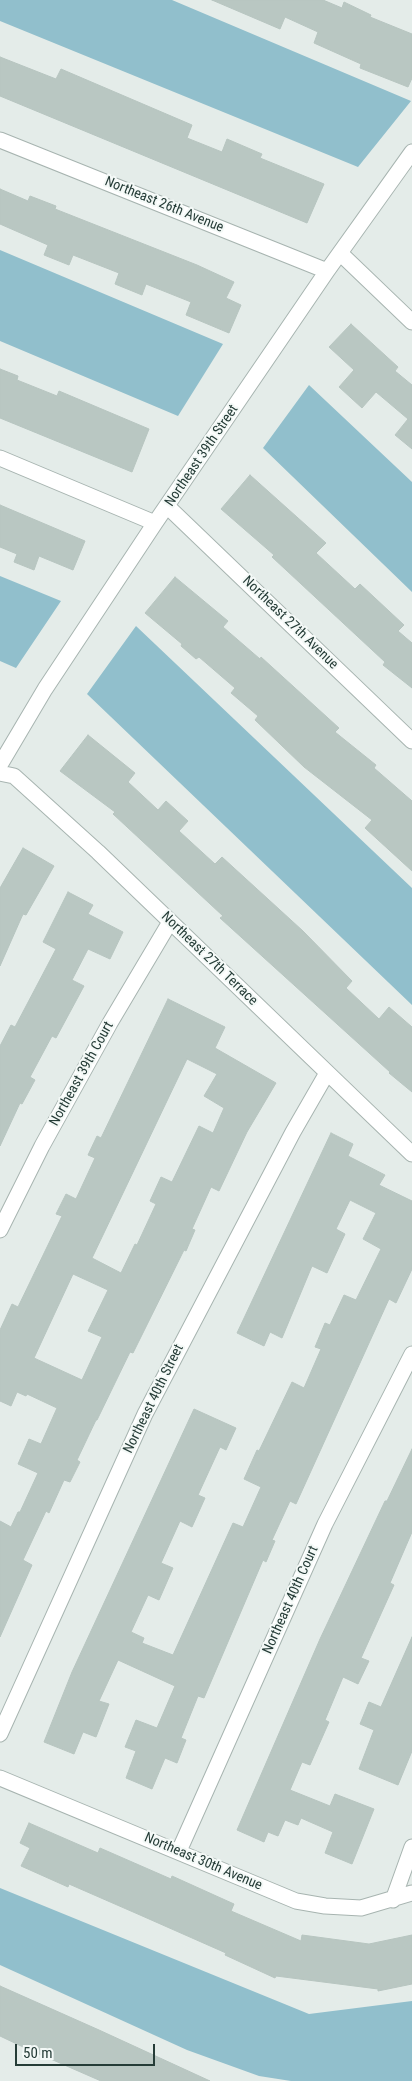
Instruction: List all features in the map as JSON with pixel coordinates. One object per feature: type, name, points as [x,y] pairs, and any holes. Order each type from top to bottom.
[{"type":"street","name":"Northeast 26th Avenue","points":[[0,140],[327,271]]},
{"type":"street","name":"Northeast 39th Street","points":[[0,765],[45,689],[167,506],[327,271],[412,152]]},
{"type":"street","points":[[340,253],[412,322]]},
{"type":"street","points":[[0,458],[156,523]]},
{"type":"street","name":"Northeast 27th Avenue","points":[[167,506],[412,740]]},
{"type":"street","name":"Northeast 27th Terrace","points":[[0,773],[14,776],[170,922],[412,1154]]},
{"type":"street","name":"Northeast 39th Court","points":[[0,1230],[42,1146],[110,1023],[170,922]]},
{"type":"street","name":"Northeast 40th Street","points":[[0,1734],[144,1414],[292,1132],[327,1073]]},
{"type":"street","name":"Northeast 40th Court","points":[[179,1851],[324,1524],[412,1354]]},
{"type":"street","name":"Northeast 30th Avenue","points":[[0,1778],[296,1901],[325,1906],[361,1908],[412,1893]]},
{"type":"street","points":[[393,1900],[412,1847]]},
{"type":"water","points":[[0,0],[172,0],[411,101],[358,167],[0,21]]},
{"type":"water","points":[[0,250],[223,344],[178,416],[0,341]]},
{"type":"water","points":[[309,385],[412,482],[412,592],[263,448]]},
{"type":"water","points":[[0,576],[61,601],[16,668],[0,661]]},
{"type":"water","points":[[136,626],[412,888],[412,1005],[87,694]]},
{"type":"water","points":[[0,1888],[309,2014],[412,2001],[412,2081],[291,2081],[259,2076],[187,2050],[0,1965]]},
{"type":"building","points":[[212,0],[323,0],[342,8],[344,2],[371,15],[370,17],[412,34],[412,78],[408,87],[360,68],[361,64],[314,43],[318,32],[285,17],[280,29]]},
{"type":"building","points":[[0,57],[56,79],[61,69],[192,125],[187,138],[222,152],[227,139],[262,154],[260,158],[324,184],[307,223],[0,96]]},
{"type":"building","points":[[0,189],[28,201],[30,196],[56,206],[55,209],[197,265],[234,282],[226,298],[241,305],[229,333],[186,315],[191,302],[146,284],[142,295],[115,284],[119,273],[73,255],[69,265],[44,255],[48,245],[0,224]]},
{"type":"building","points":[[351,324],[398,367],[395,371],[412,385],[412,449],[395,435],[408,419],[376,392],[362,408],[339,387],[354,370],[329,347]]},
{"type":"building","points":[[0,369],[18,376],[17,380],[57,396],[59,391],[149,429],[132,472],[0,418]]},
{"type":"building","points":[[250,475],[326,543],[316,553],[355,589],[360,584],[404,625],[398,631],[412,643],[412,688],[383,665],[385,662],[272,557],[274,555],[221,509]]},
{"type":"building","points":[[0,505],[85,541],[73,570],[39,556],[34,570],[14,562],[17,554],[0,547]]},
{"type":"building","points":[[175,577],[228,621],[223,627],[260,659],[261,657],[339,728],[335,732],[376,765],[374,768],[412,801],[412,871],[365,828],[372,820],[304,767],[255,720],[258,716],[231,693],[235,688],[199,657],[196,659],[181,646],[182,644],[145,613]]},
{"type":"building","points":[[88,735],[135,773],[128,782],[158,810],[166,801],[188,821],[179,831],[215,864],[222,857],[303,931],[352,981],[346,988],[379,1019],[389,1007],[412,1027],[412,1092],[220,918],[223,916],[113,814],[115,812],[60,771]]},
{"type":"building","points":[[23,848],[54,866],[26,915],[23,914],[0,966],[0,888]]},
{"type":"building","points":[[68,892],[93,905],[88,914],[123,932],[110,959],[88,949],[72,980],[84,986],[56,1038],[52,1036],[30,1077],[35,1080],[22,1104],[20,1103],[0,1146],[0,1046],[11,1025],[15,1027],[56,949],[43,942]]},
{"type":"building","points":[[168,999],[225,1027],[215,1048],[276,1083],[247,1132],[219,1191],[211,1187],[192,1229],[195,1230],[186,1251],[184,1250],[133,1353],[130,1352],[77,1460],[80,1462],[70,1482],[64,1480],[49,1513],[46,1511],[23,1560],[32,1565],[0,1637],[0,1521],[11,1527],[18,1512],[20,1512],[38,1473],[18,1464],[29,1439],[41,1444],[57,1408],[27,1394],[26,1396],[17,1392],[11,1406],[0,1401],[0,1330],[12,1304],[18,1307],[62,1216],[56,1214],[66,1194],[76,1199],[95,1158],[88,1155],[97,1136],[101,1138]],"holes":[[[187,1059],[217,1074],[204,1096],[224,1108],[213,1133],[199,1126],[172,1182],[161,1177],[150,1201],[156,1204],[137,1245],[135,1244],[121,1273],[92,1258]],[[73,1274],[108,1290],[88,1331],[102,1337],[82,1380],[34,1358]]]},
{"type":"building","points":[[331,1133],[353,1144],[348,1156],[385,1175],[379,1185],[412,1201],[412,1269],[396,1303],[389,1299],[296,1504],[290,1501],[272,1540],[275,1541],[266,1562],[263,1560],[204,1698],[198,1696],[181,1738],[186,1740],[177,1763],[165,1758],[152,1789],[126,1778],[136,1751],[125,1747],[136,1720],[157,1728],[175,1686],[118,1660],[99,1701],[109,1704],[96,1737],[83,1732],[74,1754],[44,1742],[72,1672],[194,1409],[236,1428],[226,1450],[220,1447],[198,1495],[205,1498],[192,1527],[180,1521],[161,1563],[173,1568],[159,1600],[148,1595],[131,1632],[144,1638],[142,1643],[173,1655],[233,1523],[243,1527],[261,1487],[244,1479],[257,1450],[259,1451],[292,1382],[304,1388],[321,1349],[315,1347],[325,1323],[330,1325],[344,1295],[356,1300],[381,1249],[363,1239],[376,1213],[350,1200],[336,1229],[345,1234],[327,1273],[312,1266],[282,1338],[270,1332],[264,1346],[237,1333]]},
{"type":"building","points":[[412,1449],[412,1532],[390,1583],[394,1585],[361,1658],[369,1661],[358,1684],[343,1677],[325,1720],[329,1722],[310,1765],[302,1762],[290,1790],[330,1806],[335,1794],[374,1809],[352,1864],[325,1853],[333,1832],[301,1818],[298,1825],[285,1820],[278,1836],[268,1832],[264,1842],[237,1830],[320,1639],[385,1501],[387,1501]]},
{"type":"building","points":[[412,1637],[412,1751],[398,1785],[359,1769],[374,1730],[360,1724],[369,1702],[381,1707]]},
{"type":"building","points":[[29,1823],[98,1853],[100,1848],[171,1879],[172,1876],[234,1904],[231,1911],[301,1941],[302,1935],[369,1944],[412,1935],[412,1984],[378,1991],[378,1989],[276,1976],[275,1978],[225,1955],[226,1953],[140,1915],[69,1884],[68,1887],[21,1866],[30,1848],[20,1843]]},
{"type":"building","points":[[0,1986],[210,2081],[101,2081],[21,2046],[0,2036]]}]
